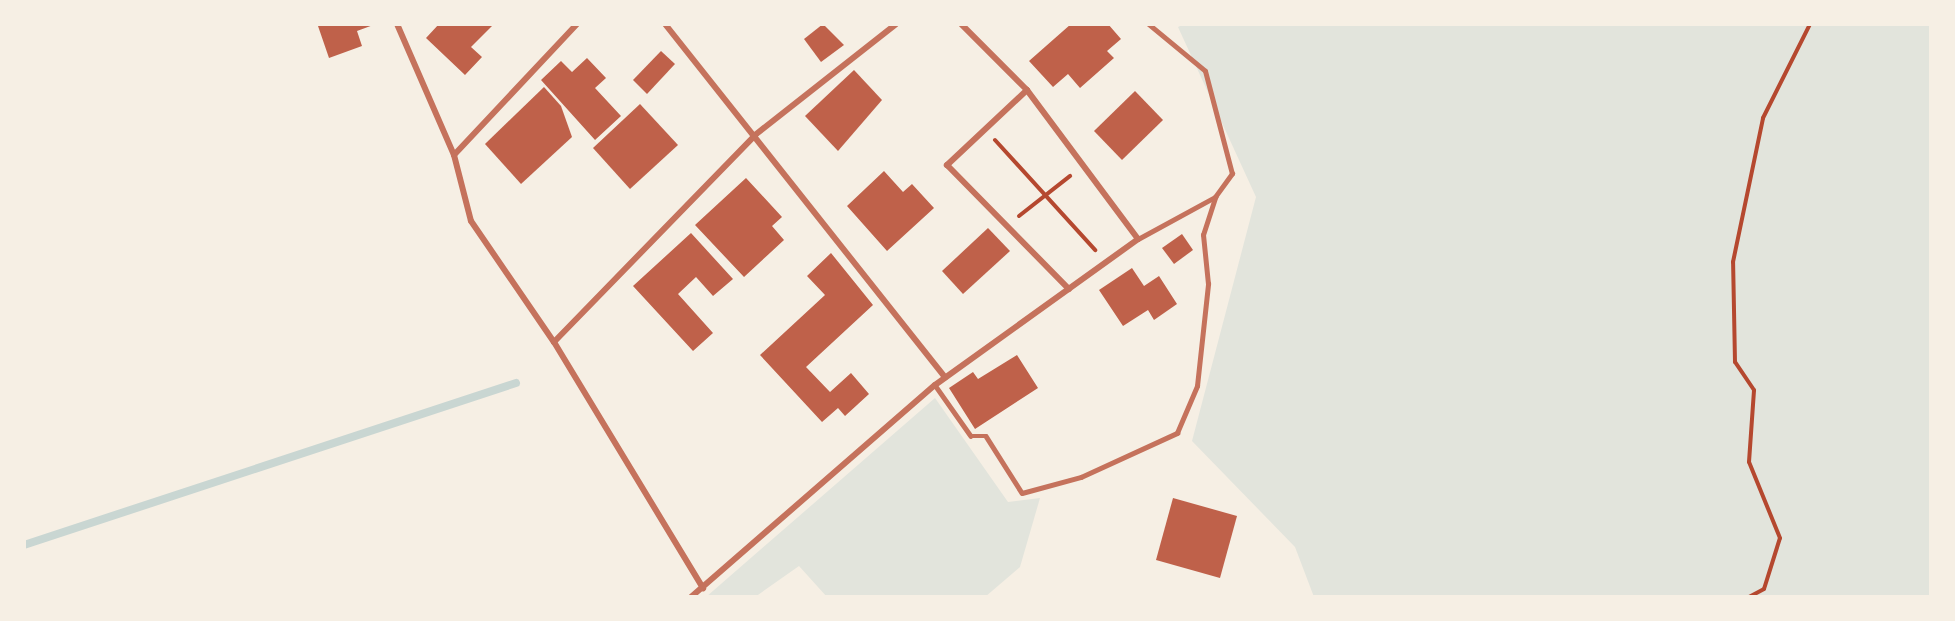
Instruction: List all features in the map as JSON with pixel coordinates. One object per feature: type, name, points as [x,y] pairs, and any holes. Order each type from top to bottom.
[{"type":"street","points":[[397,24],[454,155],[471,221],[554,342],[703,588]]},
{"type":"street","points":[[454,155],[577,24]]},
{"type":"street","points":[[665,24],[945,377]]},
{"type":"street","points":[[554,342],[755,135],[896,24]]},
{"type":"street","points":[[692,597],[935,385],[1138,239],[1028,90],[961,24]]},
{"type":"street","points":[[1028,90],[947,165],[1069,289]]},
{"type":"lane","points":[[935,385],[972,436],[986,436],[1022,494],[1081,477],[1177,433],[1197,386],[1208,284],[1203,235],[1215,197],[1232,174],[1205,71],[1148,24]]},
{"type":"lane","points":[[1138,239],[1215,197]]},
{"type":"path","points":[[1749,597],[1764,588],[1780,538],[1749,462],[1754,390],[1735,362],[1733,262],[1763,118],[1810,24]]},
{"type":"path","points":[[985,129],[1106,262]]},
{"type":"path","points":[[1006,226],[1083,165]]},
{"type":"shaded area","points":[[1184,24],[1931,24],[1931,597],[1314,597],[1295,547],[1192,441],[1256,197],[1178,27]]},
{"type":"shaded area","points":[[935,398],[1008,502],[1040,498],[1020,567],[985,597],[827,597],[799,566],[755,597],[706,597]]},
{"type":"building","points":[[376,24],[357,31],[362,46],[329,58],[318,26]]},
{"type":"building","points":[[439,24],[494,24],[471,47],[482,57],[465,75],[426,38]]},
{"type":"building","points":[[823,24],[844,45],[821,62],[804,39]]},
{"type":"building","points":[[1071,24],[1108,24],[1121,39],[1107,51],[1114,58],[1080,88],[1068,74],[1053,87],[1029,61]]},
{"type":"building","points":[[661,51],[675,64],[647,94],[633,80]]},
{"type":"building","points":[[587,58],[606,78],[595,88],[621,116],[595,140],[541,80],[561,61],[572,72]]},
{"type":"building","points":[[854,70],[882,100],[838,151],[805,116]]},
{"type":"building","points":[[544,87],[561,106],[572,137],[521,184],[485,144]]},
{"type":"building","points":[[1135,91],[1163,120],[1122,160],[1094,131]]},
{"type":"building","points":[[640,104],[678,145],[630,189],[593,148]]},
{"type":"building","points":[[884,171],[903,192],[912,184],[934,208],[887,251],[847,206]]},
{"type":"building","points":[[746,178],[782,217],[772,226],[784,240],[744,277],[695,225]]},
{"type":"building","points":[[988,228],[1010,251],[963,294],[942,271]]},
{"type":"building","points":[[691,233],[733,279],[713,296],[696,277],[678,294],[713,333],[693,351],[633,286]]},
{"type":"building","points":[[1182,234],[1193,250],[1174,264],[1162,248]]},
{"type":"building","points":[[831,253],[873,305],[806,367],[830,392],[851,373],[869,394],[845,416],[838,408],[822,422],[760,355],[825,295],[807,276]]},
{"type":"building","points":[[1132,268],[1144,286],[1159,276],[1177,304],[1154,320],[1148,310],[1123,326],[1099,290]]},
{"type":"building","points":[[1017,355],[1038,388],[975,429],[949,388],[973,372],[978,379]]},
{"type":"building","points":[[1173,498],[1237,516],[1220,578],[1156,560]]},
{"type":"waterway","points":[[24,545],[516,383]]}]
